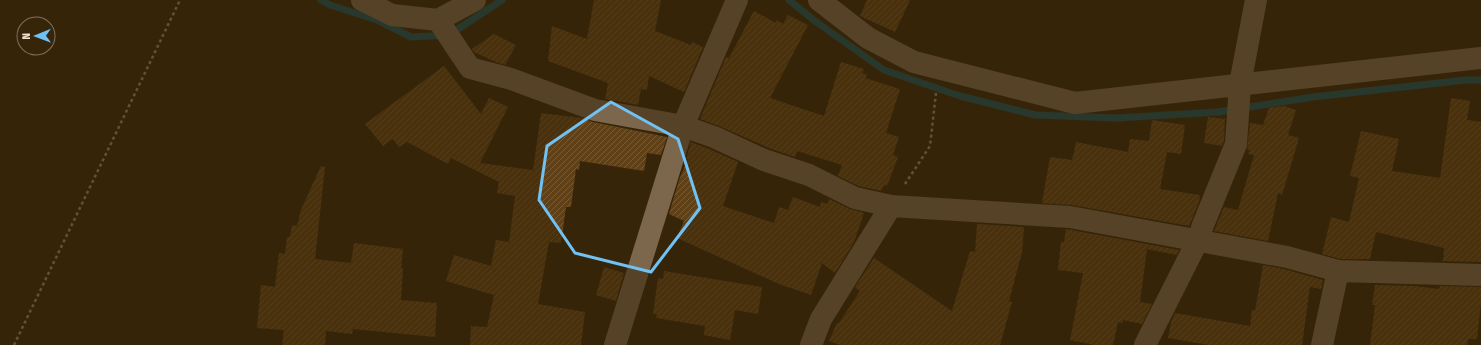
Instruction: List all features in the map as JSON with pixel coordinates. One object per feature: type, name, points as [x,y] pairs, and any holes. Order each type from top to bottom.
[{"type":"street","points":[[362,0],[392,15],[438,20],[475,0]]},
{"type":"street","points":[[615,345],[683,126],[737,0]]},
{"type":"street","points":[[820,0],[868,38],[914,62],[1075,103],[1481,58]]},
{"type":"street","points":[[1145,345],[1198,240],[1236,144],[1240,84],[1256,0]]},
{"type":"street","points":[[438,20],[470,68],[511,79],[595,110],[683,126],[714,137],[764,160],[809,176],[855,198],[891,206],[1070,217],[1287,257],[1338,271],[1481,275]]},
{"type":"street","points":[[811,345],[821,319],[891,206]]},
{"type":"street","points":[[1322,345],[1338,271]]},
{"type":"path","points":[[14,345],[180,0]]},
{"type":"path","points":[[891,206],[930,146],[936,93]]},
{"type":"highlighted area","points":[[611,102],[678,139],[700,208],[651,272],[575,253],[539,200],[547,146]]},
{"type":"building","points":[[594,0],[661,0],[655,31],[691,45],[692,42],[703,47],[684,92],[649,76],[647,90],[641,89],[638,105],[605,99],[608,83],[548,61],[552,26],[587,39]]},
{"type":"building","points":[[867,0],[910,0],[895,32],[860,16]]},
{"type":"building","points":[[754,11],[776,23],[777,20],[783,24],[788,15],[808,25],[770,98],[824,116],[841,62],[864,69],[862,73],[867,75],[865,78],[900,89],[886,133],[899,137],[893,155],[898,157],[887,186],[884,185],[881,191],[859,186],[838,176],[842,165],[797,151],[795,157],[769,148],[700,119],[726,57],[729,58]]},
{"type":"building","points":[[494,34],[516,45],[505,65],[474,52],[472,49]]},
{"type":"building","points":[[444,66],[481,114],[489,98],[508,107],[480,163],[533,170],[541,113],[582,118],[593,122],[667,137],[661,155],[647,153],[644,171],[580,161],[579,170],[576,169],[571,207],[566,207],[561,243],[549,242],[538,304],[585,312],[581,345],[470,345],[471,326],[487,327],[494,295],[446,281],[454,255],[491,266],[496,240],[509,242],[515,196],[497,193],[499,182],[451,158],[448,164],[407,142],[399,147],[393,139],[383,146],[365,124]]},
{"type":"building","points":[[1451,98],[1470,101],[1467,120],[1481,122],[1481,262],[1443,261],[1444,248],[1376,232],[1370,259],[1340,259],[1322,254],[1331,217],[1349,222],[1359,178],[1350,176],[1361,131],[1399,139],[1392,171],[1440,178]]},
{"type":"building","points":[[1284,106],[1296,110],[1288,135],[1299,138],[1282,195],[1278,193],[1268,241],[1214,231],[1224,207],[1238,210],[1254,155],[1248,154],[1250,150],[1247,149],[1250,123],[1263,125],[1269,108]]},
{"type":"building","points":[[1208,117],[1225,119],[1224,141],[1222,146],[1204,143]]},
{"type":"building","points":[[1152,120],[1185,125],[1181,154],[1167,152],[1160,189],[1200,195],[1199,202],[1189,226],[1072,205],[1042,203],[1050,157],[1072,160],[1076,142],[1128,152],[1130,139],[1149,141]]},
{"type":"building","points":[[691,142],[738,162],[723,206],[774,223],[779,207],[788,210],[793,197],[820,207],[821,202],[828,204],[829,199],[850,209],[864,213],[854,242],[835,273],[822,263],[811,295],[779,284],[677,238],[684,221],[669,214],[679,180],[688,159],[686,159]]},
{"type":"building","points":[[321,166],[325,167],[315,259],[351,263],[354,243],[403,249],[401,268],[403,268],[401,300],[437,303],[435,337],[353,329],[352,334],[326,331],[325,345],[282,345],[284,330],[257,328],[261,285],[275,287],[279,253],[285,254],[287,237],[290,237],[292,225],[297,226],[301,210]]},
{"type":"building","points":[[977,224],[1024,227],[1022,252],[1009,301],[1012,302],[1000,345],[840,345],[829,341],[837,323],[839,323],[860,291],[855,287],[874,258],[952,311],[970,251],[975,252]]},
{"type":"building","points":[[1066,229],[1179,250],[1177,255],[1147,249],[1140,302],[1152,304],[1142,324],[1123,320],[1123,323],[1118,322],[1113,345],[1094,345],[1070,340],[1083,273],[1058,270],[1061,242],[1064,242]]},
{"type":"building","points":[[1263,265],[1284,269],[1323,280],[1321,289],[1310,287],[1302,345],[1209,345],[1168,338],[1171,322],[1175,313],[1250,326],[1252,310],[1255,311]]},
{"type":"building","points":[[604,267],[624,273],[616,301],[596,295]]},
{"type":"building","points":[[664,271],[762,287],[758,314],[735,310],[730,340],[704,335],[705,326],[656,318],[657,314],[653,314],[658,278],[663,279]]},
{"type":"building","points":[[1375,285],[1415,286],[1439,289],[1440,286],[1481,287],[1481,303],[1477,339],[1468,339],[1467,345],[1370,345],[1375,305],[1372,305]]},
{"type":"waterway","points":[[321,0],[330,5],[377,20],[411,37],[449,35],[502,0]]},
{"type":"waterway","points":[[789,0],[815,21],[884,70],[960,96],[1035,115],[1117,118],[1218,112],[1313,97],[1466,80],[1481,80]]}]
